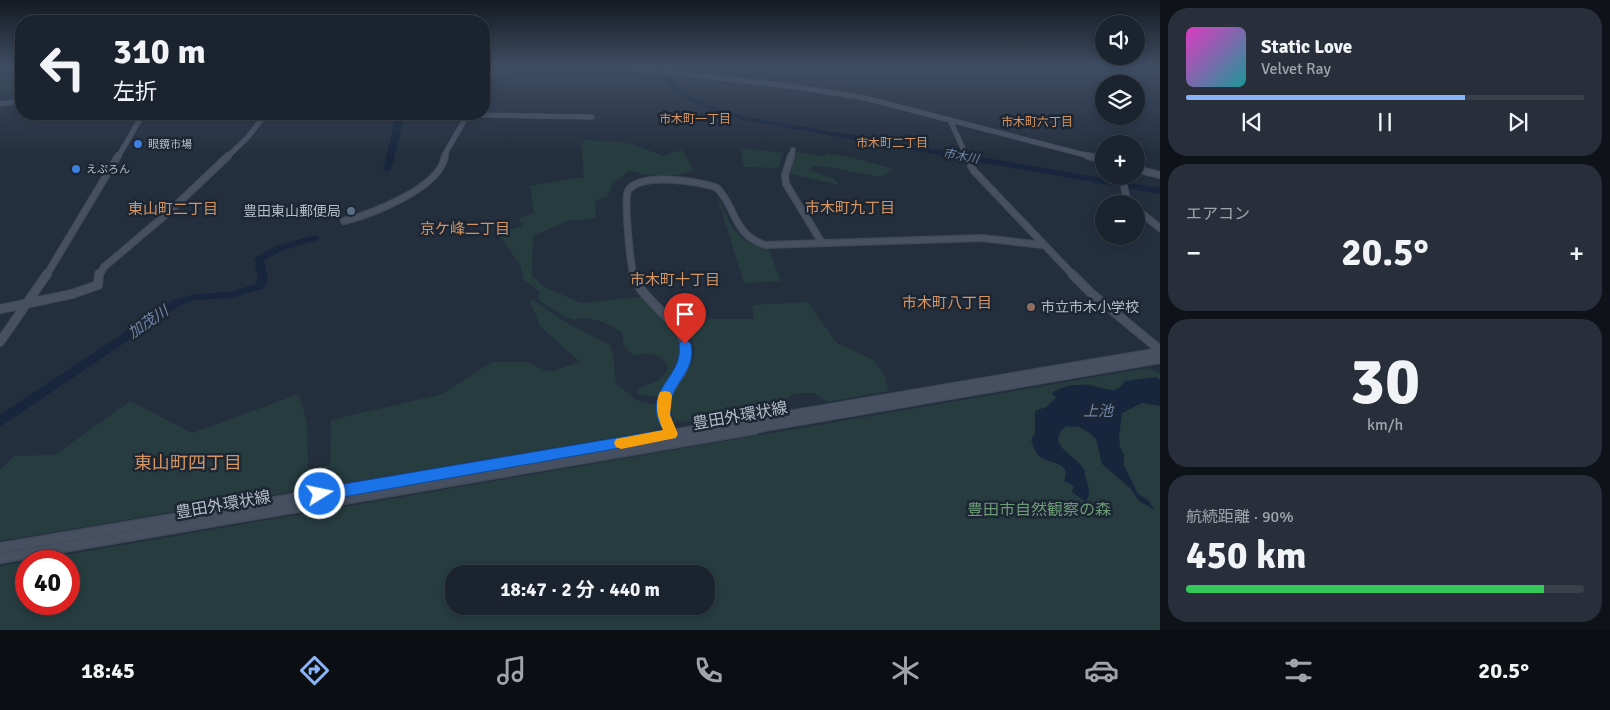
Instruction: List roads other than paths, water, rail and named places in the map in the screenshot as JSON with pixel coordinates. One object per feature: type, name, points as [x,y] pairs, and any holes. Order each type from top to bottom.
[{"type":"street","points":[[850,95],[901,106],[1095,158]]},
{"type":"street","points":[[0,104],[15,102]]},
{"type":"street","points":[[490,115],[592,117]]},
{"type":"street","points":[[0,342],[65,246],[139,120]]},
{"type":"street","points":[[0,308],[72,294],[98,285],[98,274],[104,267],[169,212],[248,138],[262,120]]},
{"type":"street","points":[[344,221],[364,216],[424,186],[444,164],[446,152],[464,120]]},
{"type":"street","points":[[950,120],[974,171],[996,192],[1042,245],[1091,293],[1160,351]]},
{"type":"street","points":[[793,150],[785,175],[786,184],[822,243]]},
{"type":"street","points":[[1145,171],[1160,175]]},
{"type":"street","points":[[672,438],[663,415],[664,401],[670,386],[686,362],[686,348],[680,334],[643,292],[633,274],[628,195],[630,187],[647,181],[706,183],[720,191],[743,234],[753,241],[770,246],[982,238],[1042,245]]},
{"type":"street","points":[[1145,216],[1160,228]]},
{"type":"street","name":"豊田外環状線","points":[[0,558],[1160,351]]},
{"type":"street","name":"豊田外環状線","points":[[0,548],[1160,359]]},
{"type":"water","name":"上池","points":[[1156,377],[1160,380],[1160,406],[1142,403],[1122,413],[1119,437],[1120,447],[1124,455],[1124,465],[1138,494],[1147,499],[1155,510],[1139,501],[1130,488],[1102,464],[1096,439],[1091,434],[1079,427],[1066,426],[1058,439],[1064,449],[1085,470],[1089,492],[1086,502],[1072,492],[1074,486],[1064,481],[1066,475],[1063,467],[1040,457],[1035,451],[1031,440],[1035,433],[1035,411],[1046,407],[1056,398],[1052,393],[1067,386],[1084,385],[1115,390],[1125,381]]},
{"type":"waterway","name":"市木川","points":[[685,95],[712,108],[745,119],[1160,191]]},
{"type":"waterway","name":"加茂川","points":[[387,170],[400,120]]},
{"type":"waterway","name":"加茂川","points":[[0,422],[178,302],[196,297],[231,295],[261,286],[263,278],[259,260],[278,248],[315,238]]},
{"type":"place","name":"眼鏡市場","points":[[138,144]]},
{"type":"place","name":"えぷろん","points":[[76,169]]},
{"type":"place","name":"豊田東山郵便局","points":[[351,211]]},
{"type":"place","name":"市立市木小学校","points":[[1031,307]]},
{"type":"district","name":"市木町一丁目","points":[[695,119]]},
{"type":"district","name":"市木町六丁目","points":[[1037,122]]},
{"type":"district","name":"市木町二丁目","points":[[892,143]]},
{"type":"district","name":"市木町九丁目","points":[[850,208]]},
{"type":"district","name":"東山町二丁目","points":[[173,209]]},
{"type":"district","name":"京ケ峰二丁目","points":[[465,229]]},
{"type":"district","name":"市木町十丁目","points":[[675,280]]},
{"type":"district","name":"市木町八丁目","points":[[947,303]]},
{"type":"district","name":"東山町四丁目","points":[[188,463]]},
{"type":"park label","name":"豊田市自然観察の森","points":[[1039,509]]}]
